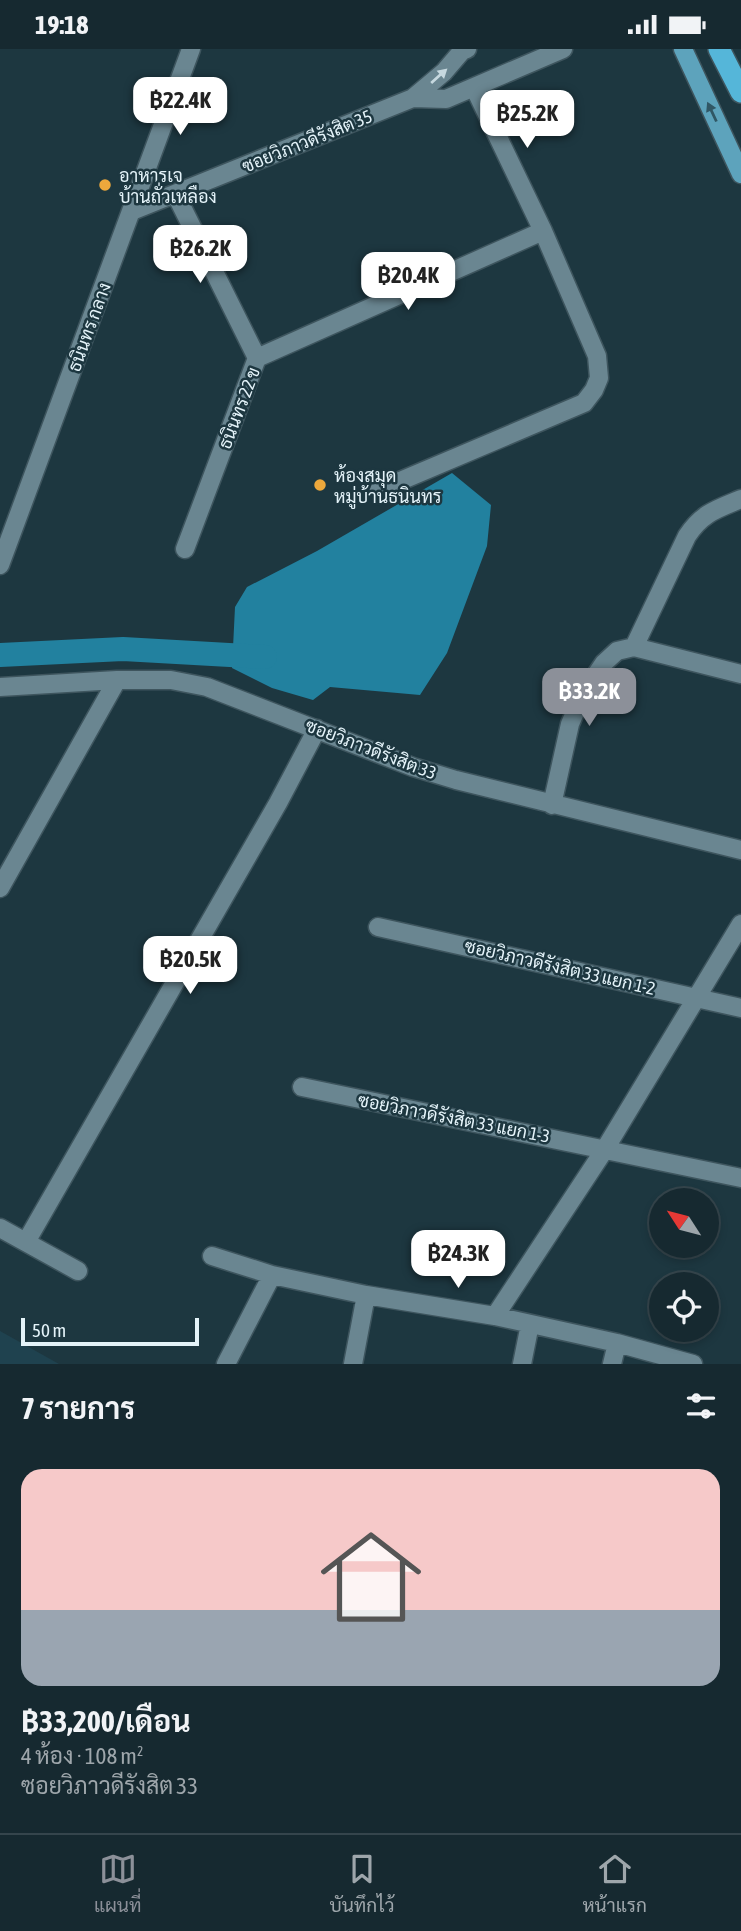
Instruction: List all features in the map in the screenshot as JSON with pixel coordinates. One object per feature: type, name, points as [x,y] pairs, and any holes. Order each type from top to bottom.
[{"type":"highway","points":[[719,49],[741,92]]},
{"type":"main road","points":[[683,49],[741,174]]},
{"type":"street","name":"ธนินทร กลาง","points":[[0,565],[191,49]]},
{"type":"street","points":[[413,98],[446,99],[563,49]]},
{"type":"street","name":"ซอยวิภาวดีรังสิต 35","points":[[132,211],[413,98],[444,72],[464,50]]},
{"type":"street","points":[[379,490],[584,403],[599,378],[597,356],[543,231],[474,87]]},
{"type":"street","name":"ธนินทร 22 ข","points":[[176,195],[257,358],[185,549]]},
{"type":"street","points":[[257,358],[543,231]]},
{"type":"street","points":[[634,647],[695,524],[707,513],[741,499]]},
{"type":"street","points":[[552,805],[570,724],[583,694],[604,663],[617,652],[634,647],[741,674]]},
{"type":"street","points":[[0,888],[117,680]]},
{"type":"street","name":"ซอยวิภาวดีรังสิต 33","points":[[0,687],[117,680],[171,680],[208,687],[413,767],[552,805],[741,850]]},
{"type":"street","points":[[26,1242],[278,803],[317,729]]},
{"type":"street","points":[[495,1316],[605,1149],[741,924]]},
{"type":"street","name":"ซอยวิภาวดีรังสิต 33 แยก 1-2","points":[[378,927],[741,1008]]},
{"type":"street","name":"ซอยวิภาวดีรังสิต 33 แยก 1-3","points":[[302,1087],[741,1178]]},
{"type":"street","points":[[0,1228],[78,1271]]},
{"type":"street","points":[[212,1256],[272,1275],[495,1316],[617,1343],[693,1364]]},
{"type":"street","points":[[226,1364],[272,1275]]},
{"type":"street","points":[[354,1364],[366,1294]]},
{"type":"street","points":[[522,1364],[530,1324]]},
{"type":"street","points":[[612,1364],[617,1343]]},
{"type":"shaded area","points":[[0,1331],[59,1364],[0,1364]]},
{"type":"water","points":[[452,473],[491,505],[487,546],[447,653],[420,695],[330,687],[313,700],[272,688],[232,668],[235,607],[247,587],[317,551]]},
{"type":"waterway","points":[[0,655],[123,649],[265,657]]},
{"type":"place","name":"อาหารเจ บ้านถั่วเหลือง","points":[[105,185]]},
{"type":"place","name":"ห้องสมุด หมู่บ้านธนินทร","points":[[320,485]]}]
